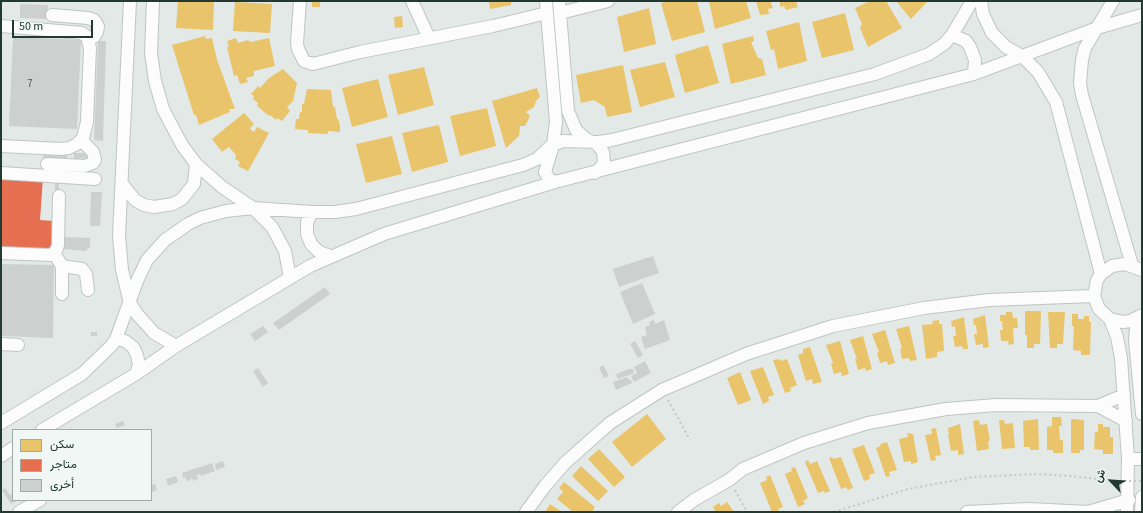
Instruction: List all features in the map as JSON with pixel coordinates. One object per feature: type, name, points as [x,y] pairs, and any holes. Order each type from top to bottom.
[{"type":"street","points":[[130,1],[120,253],[130,303],[145,324],[164,340],[176,346]]},
{"type":"street","points":[[153,1],[151,53],[155,81],[163,109],[182,145],[196,164],[222,187],[263,216],[280,238],[285,251],[290,278]]},
{"type":"street","points":[[300,1],[297,43],[300,55],[304,61],[318,64],[352,53],[486,28],[546,7],[556,122],[553,145],[545,172],[549,179],[555,182]]},
{"type":"street","points":[[412,1],[429,38]]},
{"type":"street","points":[[559,1],[570,118],[576,130],[601,147],[604,156],[602,166],[594,173]]},
{"type":"street","points":[[560,13],[608,1]]},
{"type":"street","points":[[4,419],[82,374],[111,346],[116,339],[137,280],[147,260],[170,235],[188,224],[213,214],[253,208],[312,212],[336,212],[356,209],[523,165],[537,159],[553,145],[568,140],[593,142],[612,140],[875,74],[929,54],[944,44],[952,35],[972,1]]},
{"type":"street","points":[[981,1],[983,14],[992,33],[1006,47],[1022,56],[1045,82],[1056,102],[1101,274]]},
{"type":"street","points":[[1113,1],[1090,38],[1084,54],[1080,83],[1084,102],[1137,268]]},
{"type":"street","points":[[52,15],[88,18],[94,20],[98,26],[97,32],[94,37],[88,40]]},
{"type":"street","points":[[44,429],[136,374],[176,346],[290,278],[330,256],[384,234],[555,182],[974,74],[1097,28],[1142,15]]},
{"type":"street","points":[[1,26],[79,33],[85,35],[90,48],[87,122],[86,130],[81,140],[70,148],[61,149],[1,146]]},
{"type":"street","points":[[952,35],[966,41],[970,47],[975,60],[974,74]]},
{"type":"street","points":[[47,164],[85,166],[93,163],[95,160],[93,152],[81,140]]},
{"type":"street","points":[[123,185],[132,197],[144,205],[154,207],[173,204],[185,196],[194,184],[196,164]]},
{"type":"street","points":[[1,173],[95,179]]},
{"type":"street","points":[[1,253],[48,255],[54,253],[58,245],[59,196]]},
{"type":"street","points":[[312,212],[307,222],[307,234],[311,244],[319,252],[330,256]]},
{"type":"street","points":[[54,253],[62,266],[62,294]]},
{"type":"street","points":[[1137,268],[1126,264],[1112,266],[1101,274],[1094,288],[1094,296],[1099,309],[1110,319],[1123,322],[1140,317],[1136,340],[1142,414]]},
{"type":"street","points":[[62,266],[80,268],[85,271],[88,290]]},
{"type":"street","points":[[526,512],[544,486],[587,442],[629,410],[662,390],[718,365],[774,344],[862,319],[969,302],[1094,296]]},
{"type":"street","points":[[1110,319],[1119,347],[1124,395],[1128,460],[1129,500],[1127,512]]},
{"type":"street","points":[[116,339],[125,342],[135,351],[139,365],[136,374]]},
{"type":"street","points":[[1,344],[18,345]]},
{"type":"street","points":[[678,512],[694,500],[729,480],[743,469],[773,455],[830,434],[868,423],[946,409],[996,405],[1098,406],[1124,395]]},
{"type":"street","points":[[1098,406],[1126,421]]},
{"type":"street","points":[[1,456],[12,449]]},
{"type":"street","points":[[1128,460],[1142,459]]},
{"type":"street","points":[[1141,512],[1142,497]]},
{"type":"street","points":[[967,512],[1028,509],[1088,512],[1129,500]]},
{"type":"street","points":[[19,512],[38,501]]},
{"type":"path","points":[[662,390],[690,440]]},
{"type":"path","points":[[834,512],[908,489],[974,477],[1036,474],[1114,481],[1142,481]]},
{"type":"path","points":[[729,480],[747,512]]},
{"type":"building: سكن","points":[[178,1],[214,1],[213,30],[176,28]]},
{"type":"building: سكن","points":[[312,1],[320,1],[320,7],[312,7]]},
{"type":"building: سكن","points":[[489,1],[511,1],[511,5],[490,9]]},
{"type":"building: سكن","points":[[670,1],[697,1],[705,32],[672,41],[661,3]]},
{"type":"building: سكن","points":[[709,1],[746,1],[751,18],[715,29]]},
{"type":"building: سكن","points":[[756,1],[770,1],[773,8],[768,9],[769,14],[760,15]]},
{"type":"building: سكن","points":[[780,1],[796,1],[798,7],[786,10],[784,6],[780,7]]},
{"type":"building: سكن","points":[[870,1],[886,1],[902,28],[868,47],[860,28],[862,24],[855,8]]},
{"type":"building: سكن","points":[[896,1],[928,1],[911,19]]},
{"type":"building: سكن","points":[[235,2],[272,4],[270,33],[233,31]]},
{"type":"building: سكن","points":[[649,8],[656,44],[624,52],[617,17]]},
{"type":"building: سكن","points":[[845,13],[854,50],[822,58],[812,22]]},
{"type":"building: سكن","points":[[402,16],[403,27],[395,28],[394,17]]},
{"type":"building: سكن","points":[[799,22],[807,61],[778,69],[774,49],[771,50],[766,31]]},
{"type":"building: سكن","points":[[205,36],[206,39],[212,38],[217,60],[235,109],[229,109],[230,112],[199,125],[196,115],[194,115],[172,45]]},
{"type":"building: سكن","points":[[753,36],[754,41],[751,42],[758,58],[762,59],[766,75],[731,84],[722,44]]},
{"type":"building: سكن","points":[[236,38],[238,43],[248,40],[250,42],[269,38],[275,66],[254,71],[254,76],[246,78],[248,82],[240,84],[237,75],[234,76],[227,47],[229,47],[227,41]]},
{"type":"building: سكن","points":[[708,45],[719,83],[685,93],[675,55]]},
{"type":"building: سكن","points":[[665,62],[675,97],[640,107],[630,70]]},
{"type":"building: سكن","points":[[623,65],[632,112],[607,117],[605,107],[594,100],[581,103],[576,75]]},
{"type":"building: سكن","points":[[424,67],[434,105],[398,115],[388,75]]},
{"type":"building: سكن","points":[[283,69],[297,83],[293,101],[287,107],[290,111],[282,121],[277,118],[276,120],[270,115],[269,116],[257,106],[258,103],[253,99],[254,96],[251,94],[258,86],[260,88],[269,78]]},
{"type":"building: سكن","points":[[378,79],[388,117],[352,127],[342,88]]},
{"type":"building: سكن","points":[[537,88],[540,97],[536,101],[534,107],[526,112],[530,116],[525,126],[520,126],[519,136],[506,148],[492,101]]},
{"type":"building: سكن","points":[[307,89],[331,90],[333,107],[335,107],[337,119],[340,125],[340,132],[328,131],[328,134],[308,133],[308,130],[295,129],[296,119],[299,119],[300,112],[302,112],[302,104],[304,104]]},
{"type":"building: سكن","points":[[487,108],[496,146],[460,156],[450,116]]},
{"type":"building: سكن","points":[[244,113],[254,124],[250,129],[254,132],[257,127],[269,133],[248,171],[238,166],[240,162],[235,159],[236,155],[229,147],[222,152],[212,139]]},
{"type":"building: سكن","points":[[439,125],[448,162],[412,172],[402,133]]},
{"type":"building: سكن","points":[[392,136],[402,174],[366,183],[356,144]]},
{"type":"building: سكن","points":[[1025,311],[1041,311],[1040,344],[1034,344],[1034,348],[1027,348],[1027,335],[1025,335]]},
{"type":"building: سكن","points":[[1006,312],[1012,312],[1013,318],[1017,318],[1018,328],[1013,328],[1014,344],[1009,345],[1008,341],[1001,341],[1000,330],[1003,330],[1000,315],[1006,315]]},
{"type":"building: سكن","points":[[1048,312],[1065,312],[1063,344],[1057,344],[1057,348],[1050,348]]},
{"type":"building: سكن","points":[[1072,314],[1078,314],[1078,319],[1084,319],[1084,316],[1089,316],[1089,322],[1091,322],[1090,355],[1081,355],[1081,351],[1073,350],[1074,326],[1072,326]]},
{"type":"building: سكن","points":[[985,315],[989,347],[983,348],[983,344],[976,345],[974,334],[977,334],[976,325],[974,325],[973,319]]},
{"type":"building: سكن","points":[[964,317],[968,349],[963,349],[962,346],[955,347],[953,336],[956,336],[955,326],[952,327],[951,321]]},
{"type":"building: سكن","points":[[939,320],[939,324],[942,324],[944,351],[937,352],[937,357],[926,359],[922,325],[933,324],[932,321]]},
{"type":"building: سكن","points":[[909,326],[917,360],[910,361],[909,358],[902,359],[900,349],[902,348],[896,329]]},
{"type":"building: سكن","points":[[885,330],[895,363],[888,365],[887,361],[880,363],[877,353],[879,352],[872,334]]},
{"type":"building: سكن","points":[[863,336],[872,369],[866,371],[865,368],[858,370],[855,359],[857,359],[850,340]]},
{"type":"building: سكن","points":[[840,341],[849,374],[842,376],[841,372],[834,374],[831,364],[833,363],[826,345]]},
{"type":"building: سكن","points":[[810,347],[822,382],[813,384],[812,379],[806,381],[798,355],[803,353],[803,349]]},
{"type":"building: سكن","points":[[780,359],[781,361],[787,359],[797,385],[790,388],[791,391],[785,393],[773,360]]},
{"type":"building: سكن","points":[[763,367],[774,395],[768,397],[769,401],[763,404],[750,371]]},
{"type":"building: سكن","points":[[740,372],[751,400],[738,405],[727,378]]},
{"type":"building: سكن","points":[[647,414],[666,439],[632,467],[612,442]]},
{"type":"building: سكن","points":[[1052,417],[1061,417],[1062,426],[1059,426],[1060,440],[1063,440],[1063,453],[1053,453],[1053,450],[1047,450],[1047,427],[1052,426]]},
{"type":"building: سكن","points":[[1038,419],[1039,450],[1030,450],[1030,447],[1024,447],[1023,421]]},
{"type":"building: سكن","points":[[1071,419],[1084,420],[1084,450],[1080,450],[1080,453],[1071,453]]},
{"type":"building: سكن","points":[[979,420],[980,425],[987,424],[990,441],[988,441],[989,449],[977,451],[973,421]]},
{"type":"building: سكن","points":[[999,420],[1004,420],[1005,424],[1013,423],[1015,448],[1002,449]]},
{"type":"building: سكن","points":[[960,424],[964,454],[958,455],[958,450],[951,451],[948,428]]},
{"type":"building: سكن","points":[[1098,424],[1103,424],[1103,427],[1110,427],[1110,437],[1113,437],[1113,454],[1103,454],[1103,450],[1094,449],[1095,432],[1098,432]]},
{"type":"building: سكن","points":[[936,428],[941,455],[935,456],[936,460],[931,461],[925,435],[932,434],[931,429]]},
{"type":"building: سكن","points":[[907,433],[913,434],[918,462],[911,464],[911,461],[904,462],[899,439],[908,437]]},
{"type":"building: سكن","points":[[887,442],[897,470],[889,472],[890,476],[886,477],[876,448],[881,446],[880,444]]},
{"type":"building: سكن","points":[[864,445],[875,473],[869,475],[870,479],[864,481],[852,449]]},
{"type":"building: سكن","points":[[599,449],[625,477],[614,487],[588,459]]},
{"type":"building: سكن","points":[[832,457],[833,459],[841,457],[853,488],[848,490],[846,487],[841,489],[829,458]]},
{"type":"building: سكن","points":[[808,460],[810,464],[817,461],[830,491],[818,493],[805,462]]},
{"type":"building: سكن","points":[[581,466],[608,491],[598,501],[572,476]]},
{"type":"building: سكن","points":[[795,467],[808,498],[803,501],[805,504],[798,507],[785,474],[792,471],[791,468]]},
{"type":"building: سكن","points":[[770,475],[783,507],[778,509],[779,512],[772,512],[760,483],[767,480],[766,477]]},
{"type":"building: سكن","points":[[564,482],[595,507],[592,512],[573,512],[557,499],[563,492],[559,488]]},
{"type":"building: سكن","points":[[727,502],[734,512],[716,512],[713,507],[719,503],[721,506]]},
{"type":"building: سكن","points":[[550,504],[562,512],[545,512]]},
{"type":"building: متاجر","points":[[1,176],[43,178],[40,220],[54,221],[52,250],[1,247]]},
{"type":"building: أخرى","points":[[20,4],[48,5],[47,19],[20,18]]},
{"type":"building: أخرى","points":[[13,37],[81,40],[77,129],[9,126]]},
{"type":"building: أخرى","points":[[98,41],[106,41],[103,141],[94,140]]},
{"type":"building: أخرى","points":[[43,152],[67,154],[67,159],[43,158]]},
{"type":"building: أخرى","points":[[74,153],[85,153],[87,158],[74,159]]},
{"type":"building: أخرى","points":[[55,181],[59,181],[59,190],[55,190]]},
{"type":"building: أخرى","points":[[91,192],[102,192],[100,226],[90,226]]},
{"type":"building: أخرى","points":[[64,237],[90,238],[90,247],[85,251],[64,249]]},
{"type":"building: أخرى","points":[[653,256],[659,273],[619,287],[613,269]]},
{"type":"building: أخرى","points":[[1,264],[54,265],[53,338],[1,336]]},
{"type":"building: أخرى","points":[[642,283],[655,314],[633,324],[620,292]]},
{"type":"building: أخرى","points":[[325,287],[330,294],[279,330],[273,323]]},
{"type":"building: أخرى","points":[[654,320],[655,324],[664,320],[670,340],[645,349],[641,337],[647,335],[645,327],[650,325],[649,322]]},
{"type":"building: أخرى","points":[[263,326],[268,332],[255,341],[250,334]]},
{"type":"building: أخرى","points":[[91,332],[97,332],[97,336],[91,336]]},
{"type":"building: أخرى","points":[[635,341],[643,355],[638,358],[630,344]]},
{"type":"building: أخرى","points":[[645,361],[651,373],[634,382],[631,376],[637,373],[634,367]]},
{"type":"building: أخرى","points":[[603,365],[609,376],[604,378],[599,368]]},
{"type":"building: أخرى","points":[[258,368],[268,383],[263,387],[253,371]]},
{"type":"building: أخرى","points":[[633,369],[634,373],[618,379],[616,374]]},
{"type":"building: أخرى","points":[[627,377],[632,383],[616,390],[613,382]]},
{"type":"building: أخرى","points":[[123,421],[125,425],[117,428],[115,424]]},
{"type":"building: أخرى","points":[[223,461],[225,467],[216,470],[215,464]]},
{"type":"building: أخرى","points":[[212,463],[215,471],[201,476],[200,474],[197,475],[198,479],[193,481],[192,478],[187,482],[185,477],[183,478],[182,473]]},
{"type":"building: أخرى","points":[[176,476],[178,482],[168,486],[166,479]]},
{"type":"building: أخرى","points":[[155,484],[157,490],[152,492],[152,485]]},
{"type":"building: أخرى","points":[[5,488],[10,495],[12,494],[12,501],[16,501],[11,504],[2,490]]}]
